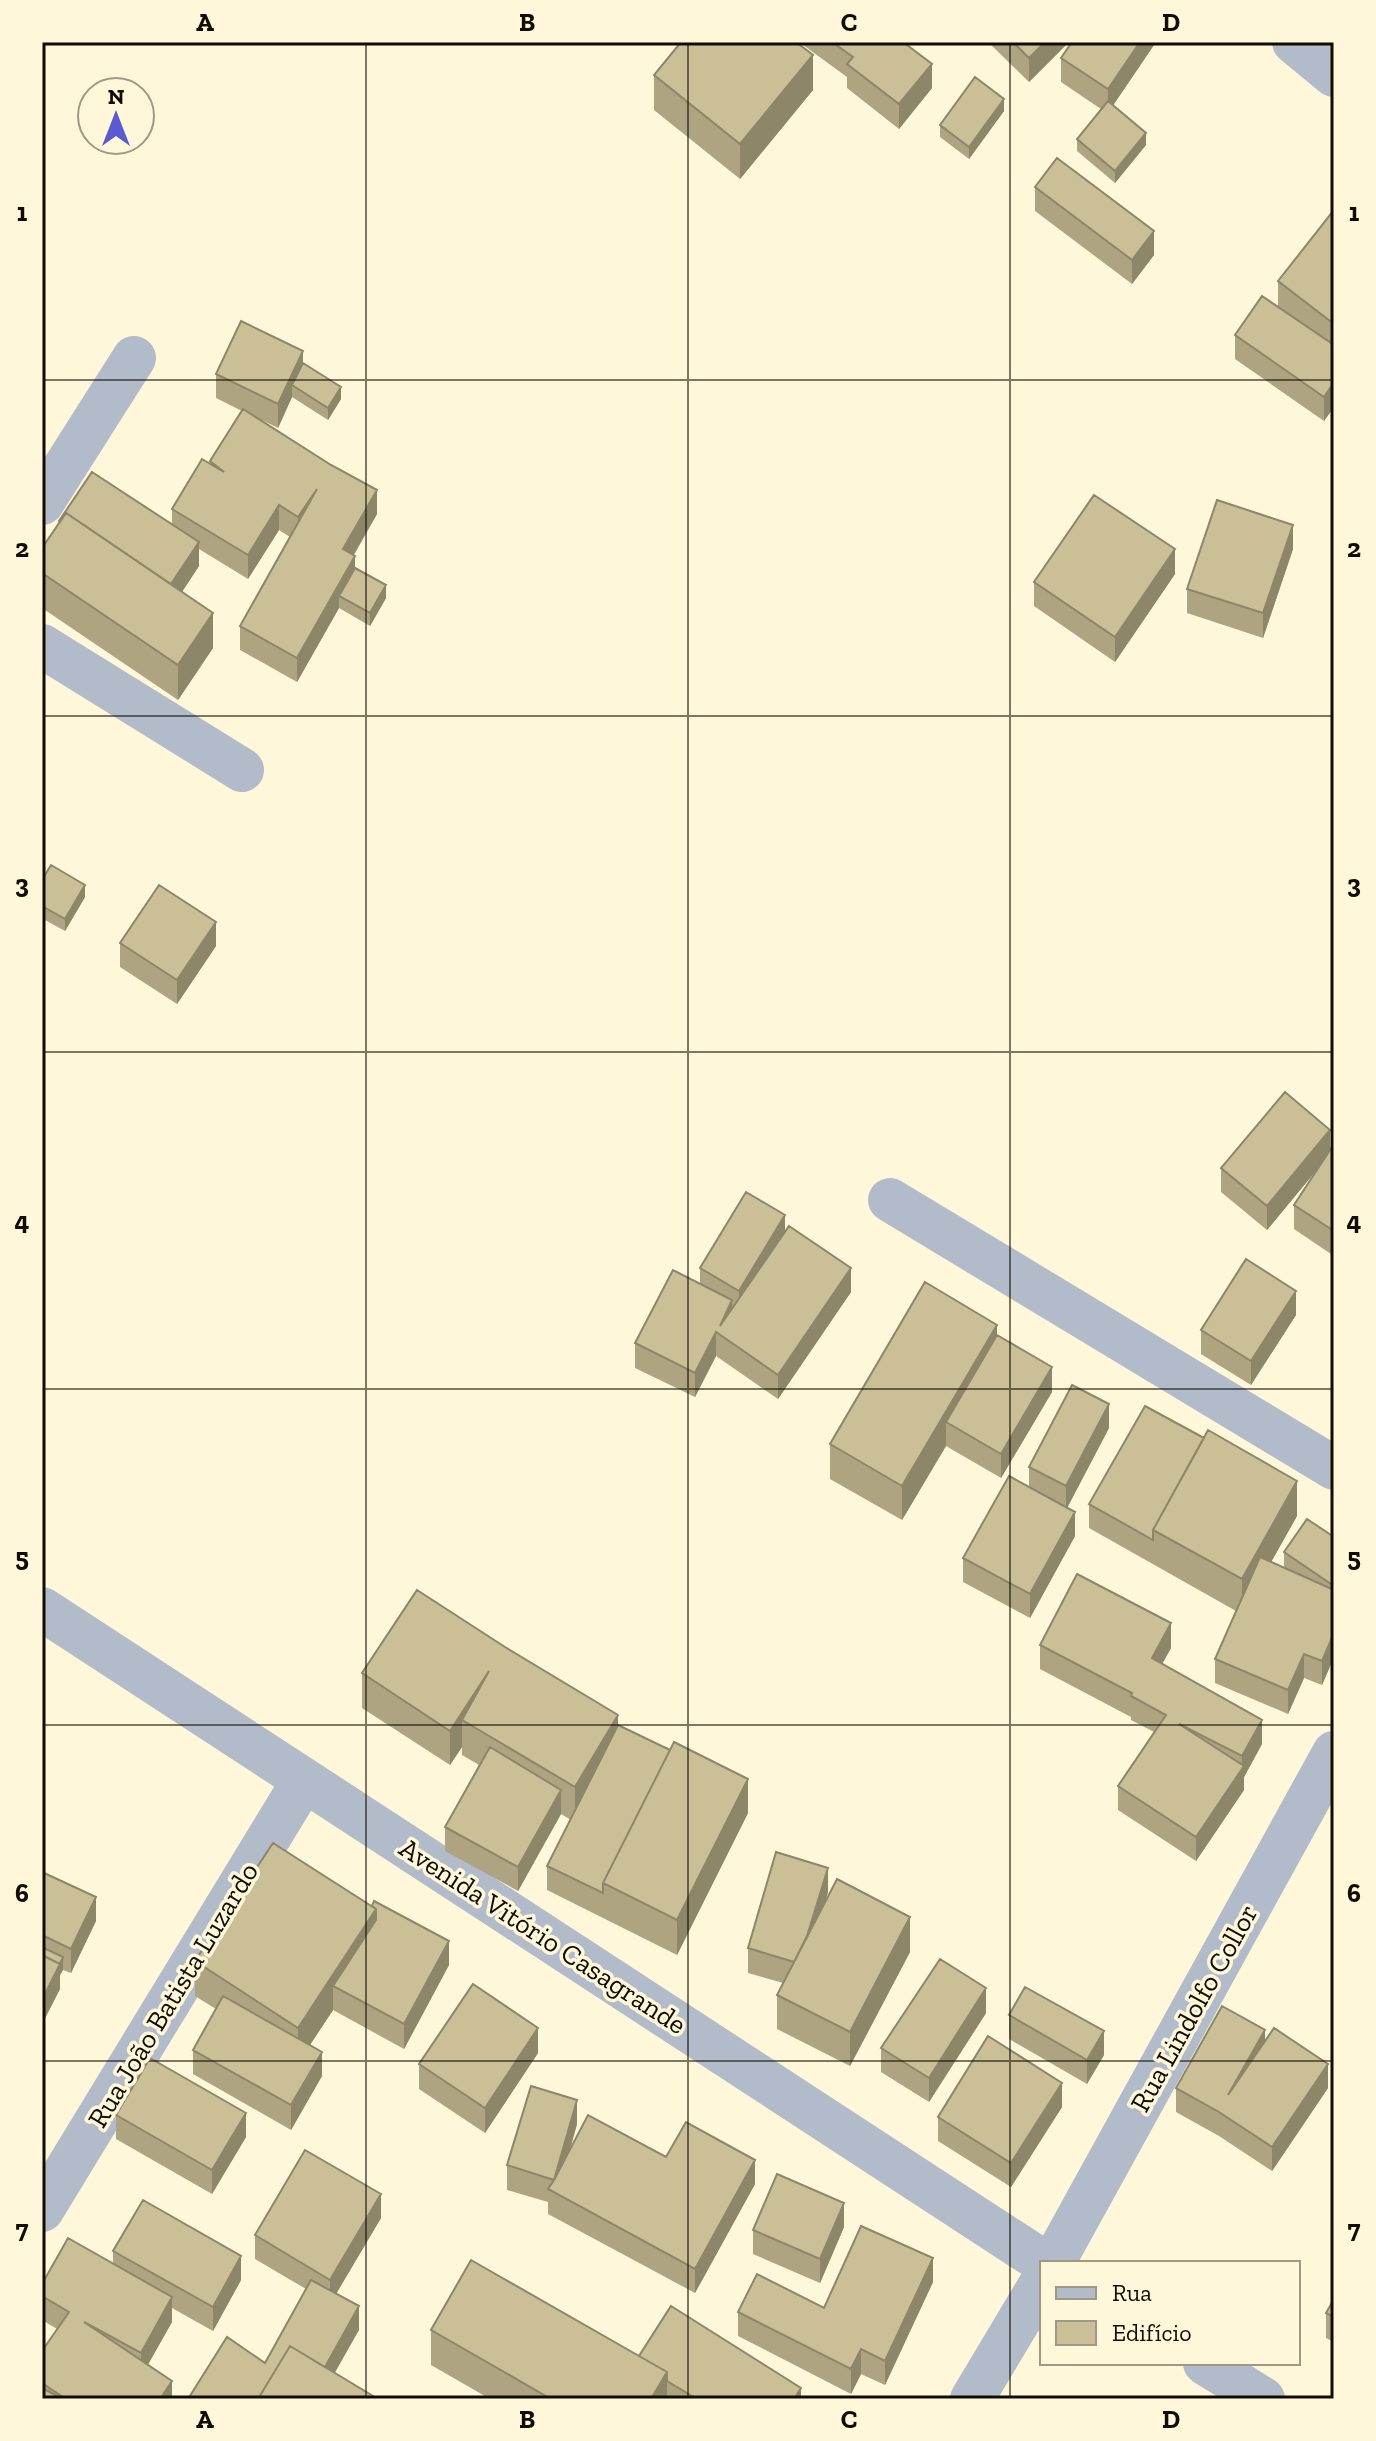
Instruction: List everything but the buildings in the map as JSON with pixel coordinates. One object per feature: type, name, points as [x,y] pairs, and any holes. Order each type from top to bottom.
[{"type":"street","points":[[1294,42],[1334,75]]},
{"type":"street","points":[[42,503],[134,358]]},
{"type":"street","points":[[42,646],[242,770]]},
{"type":"street","points":[[890,1200],[1334,1468]]},
{"type":"street","name":"Avenida Vitório Casagrande","points":[[42,1609],[1042,2261]]},
{"type":"street","name":"Rua Lindolfo Collor","points":[[1054,2261],[1334,1753]]},
{"type":"street","name":"Rua João Batista Luzardo","points":[[42,2210],[304,1780]]},
{"type":"street","points":[[972,2399],[1040,2285]]},
{"type":"street","points":[[1208,2365],[1263,2399]]}]
